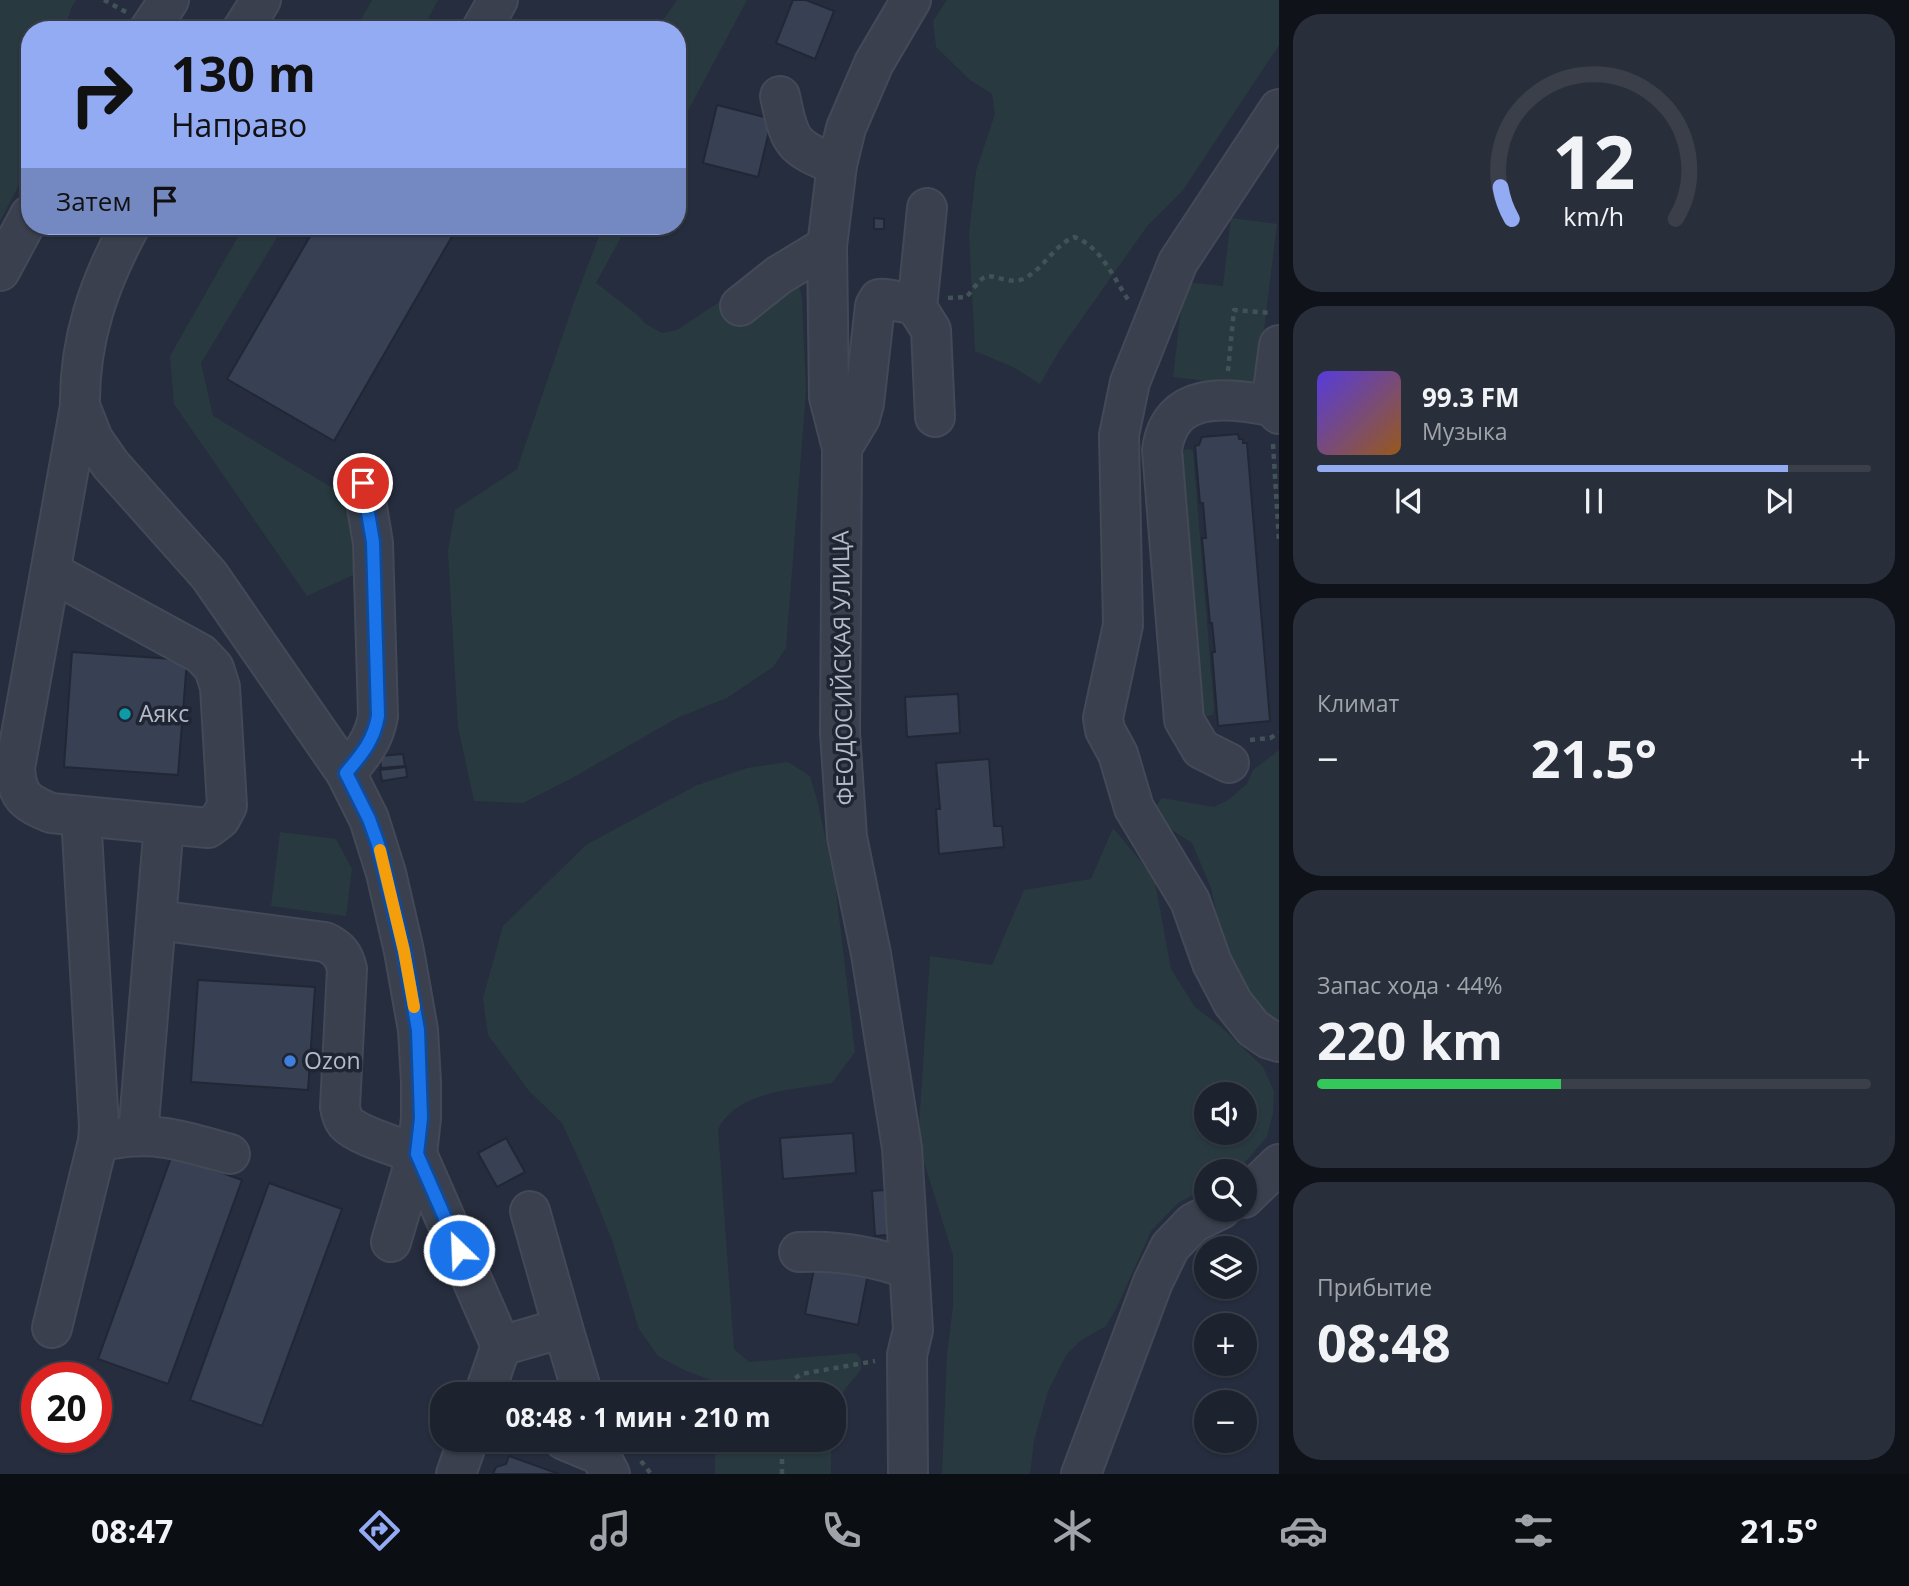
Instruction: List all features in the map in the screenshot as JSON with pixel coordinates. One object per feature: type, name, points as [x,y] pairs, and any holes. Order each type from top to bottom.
[{"type":"street","points":[[155,21],[169,0],[182,21]]},
{"type":"street","points":[[248,21],[261,0]]},
{"type":"street","points":[[486,21],[498,0]]},
{"type":"street","name":"ФЕОДОСИЙСКАЯ УЛИЦА","points":[[908,1474],[906,1355],[913,1330],[902,1148],[871,954],[847,837],[840,733],[842,448],[829,397],[827,246],[837,165],[846,128],[874,63],[913,2]]},
{"type":"street","points":[[780,96],[786,125],[799,148],[837,165]]},
{"type":"street","points":[[1279,109],[1178,262],[1130,382],[1119,435],[1123,625],[1103,718],[1105,730],[1118,754],[1134,808],[1190,901],[1212,963],[1233,1003],[1253,1028],[1269,1040],[1279,1042]]},
{"type":"street","points":[[927,208],[916,301],[931,330],[935,417]]},
{"type":"street","points":[[0,271],[21,232]]},
{"type":"street","points":[[51,572],[201,654],[214,668],[220,687],[227,806],[220,820],[208,828],[51,813],[30,804],[17,788],[15,768],[80,406],[79,374],[84,344],[96,297],[126,235]]},
{"type":"street","points":[[740,306],[779,275],[827,246]]},
{"type":"street","points":[[842,448],[860,418],[864,404],[875,306],[879,299],[885,298],[906,303],[916,301]]},
{"type":"street","points":[[1229,763],[1201,749],[1184,720],[1162,450],[1168,425],[1177,414],[1190,406],[1224,401],[1249,401],[1275,410],[1279,345]]},
{"type":"street","points":[[80,406],[93,439],[111,465],[209,575],[346,773],[369,819],[378,844],[404,951],[418,1030],[421,1118],[417,1154],[391,1242]]},
{"type":"street","points":[[1121,421],[1177,414]]},
{"type":"street","points":[[346,773],[366,750],[375,733],[378,716],[373,542],[363,483]]},
{"type":"street","points":[[52,1328],[98,1141],[99,1126],[81,816]]},
{"type":"street","points":[[138,1135],[164,824]]},
{"type":"street","points":[[157,920],[325,942],[336,947],[344,957],[347,969],[342,1117],[357,1131],[417,1154],[501,1346],[489,1382]]},
{"type":"street","points":[[98,1141],[138,1135],[166,1136],[230,1154]]},
{"type":"street","points":[[1257,1185],[1279,1164]]},
{"type":"street","points":[[530,1211],[579,1382]]},
{"type":"street","points":[[1081,1474],[1153,1282],[1170,1247],[1195,1222]]},
{"type":"street","points":[[799,1252],[844,1252],[909,1269]]},
{"type":"street","points":[[501,1346],[563,1328]]},
{"type":"street","points":[[456,1474],[464,1452]]},
{"type":"path","points":[[916,301],[966,297],[985,277],[1016,281],[1026,278],[1061,243],[1074,237],[1095,249],[1150,330]]},
{"type":"path","points":[[1224,401],[1234,310],[1279,314]]},
{"type":"path","points":[[1275,410],[1279,541]]},
{"type":"path","points":[[792,1382],[801,1374],[906,1355]]},
{"type":"path","points":[[782,1452],[782,1474]]},
{"type":"shaded area","points":[[0,0],[76,0],[67,21],[21,21],[21,181],[0,221]]},
{"type":"shaded area","points":[[372,0],[438,0],[427,21],[360,21]]},
{"type":"shaded area","points":[[677,0],[747,0],[686,114],[686,21],[662,21]]},
{"type":"shaded area","points":[[947,0],[1279,0],[1279,45],[1183,190],[1148,225],[1061,348],[1040,384],[1015,368],[975,351],[969,234],[976,171],[995,114],[992,94],[970,80],[936,47],[933,21]]},
{"type":"shaded area","points":[[1231,218],[1277,224],[1257,387],[1173,377],[1184,282],[1223,286]]},
{"type":"shaded area","points":[[239,235],[279,235],[201,363],[213,416],[351,499],[360,572],[307,596],[174,404],[170,356]]},
{"type":"shaded area","points":[[600,235],[622,235],[596,283],[646,324],[662,333],[677,330],[724,299],[798,278],[802,299],[806,391],[786,648],[773,667],[727,698],[679,717],[523,803],[474,801],[458,727],[448,551],[455,510],[517,469]]},
{"type":"shaded area","points":[[1184,450],[1193,451],[1214,708],[1213,715],[1207,716],[1202,711],[1182,457]]},
{"type":"shaded area","points":[[1279,750],[1279,1034],[1263,1024],[1223,943],[1211,888],[1192,843],[1169,828],[1158,816],[1156,806],[1162,798],[1214,807],[1228,800],[1247,784],[1253,770]]},
{"type":"shaded area","points":[[788,762],[810,776],[835,882],[855,1052],[832,1083],[785,1090],[753,1099],[727,1116],[718,1129],[734,1349],[749,1362],[856,1353],[861,1359],[861,1370],[846,1388],[846,1382],[716,1382],[684,1370],[658,1356],[639,1329],[612,1240],[562,1123],[529,1091],[488,1035],[483,998],[503,926],[586,845],[695,786],[747,768]]},
{"type":"shaded area","points":[[1113,828],[1154,877],[1171,969],[1195,1007],[1220,1026],[1263,1067],[1274,1091],[1273,1113],[1267,1137],[1248,1159],[1194,1159],[1194,1194],[1178,1203],[1151,1231],[1106,1326],[1080,1341],[1067,1354],[1048,1391],[1034,1441],[1030,1474],[942,1474],[947,1355],[953,1306],[953,1255],[918,1143],[930,956],[992,965],[1024,890],[1091,879]]},
{"type":"shaded area","points":[[280,832],[336,839],[352,869],[346,916],[271,906]]},
{"type":"shaded area","points":[[716,1452],[831,1452],[831,1474],[715,1474]]},
{"type":"building","points":[[793,0],[806,0],[834,11],[815,59],[776,43]]},
{"type":"building","points":[[717,105],[772,119],[758,177],[703,163]]},
{"type":"building","points":[[874,218],[884,219],[884,229],[874,229]]},
{"type":"building","points":[[311,235],[453,235],[334,441],[227,379]]},
{"type":"building","points":[[1238,434],[1243,443],[1247,443],[1270,721],[1218,726],[1212,652],[1215,652],[1202,538],[1206,538],[1195,446],[1199,445],[1202,437]]},
{"type":"building","name":"Аякс","points":[[72,652],[187,660],[178,775],[64,767]]},
{"type":"building","points":[[958,694],[960,733],[907,737],[905,697]]},
{"type":"building","points":[[403,754],[405,766],[381,768],[380,756]]},
{"type":"building","points":[[989,759],[994,826],[1002,826],[1004,847],[939,854],[936,809],[940,809],[936,763]]},
{"type":"building","points":[[406,767],[407,777],[382,781],[380,770]]},
{"type":"building","points":[[198,980],[315,987],[308,1090],[191,1082]]},
{"type":"building","points":[[853,1133],[856,1173],[783,1179],[780,1138]]},
{"type":"building","points":[[506,1138],[525,1172],[497,1187],[478,1153]]},
{"type":"building","points":[[172,1155],[242,1180],[168,1384],[98,1359]]},
{"type":"building","points":[[269,1183],[342,1209],[262,1426],[190,1400]]},
{"type":"building","points":[[885,1190],[888,1235],[875,1236],[872,1191]]},
{"type":"building","points":[[815,1264],[868,1274],[858,1325],[805,1314]]},
{"type":"building","points":[[509,1456],[559,1474],[493,1474],[496,1467],[506,1464]]},
{"type":"slow traffic","points":[[380,850],[414,1007]]},
{"type":"place","name":"Аякс","points":[[125,714]]},
{"type":"place","name":"Ozon","points":[[290,1061]]},
{"type":"route","points":[[363,483],[373,542],[378,716],[375,733],[366,750],[346,773],[378,844],[404,951],[418,1030],[421,1118],[417,1154],[459,1250]]}]
